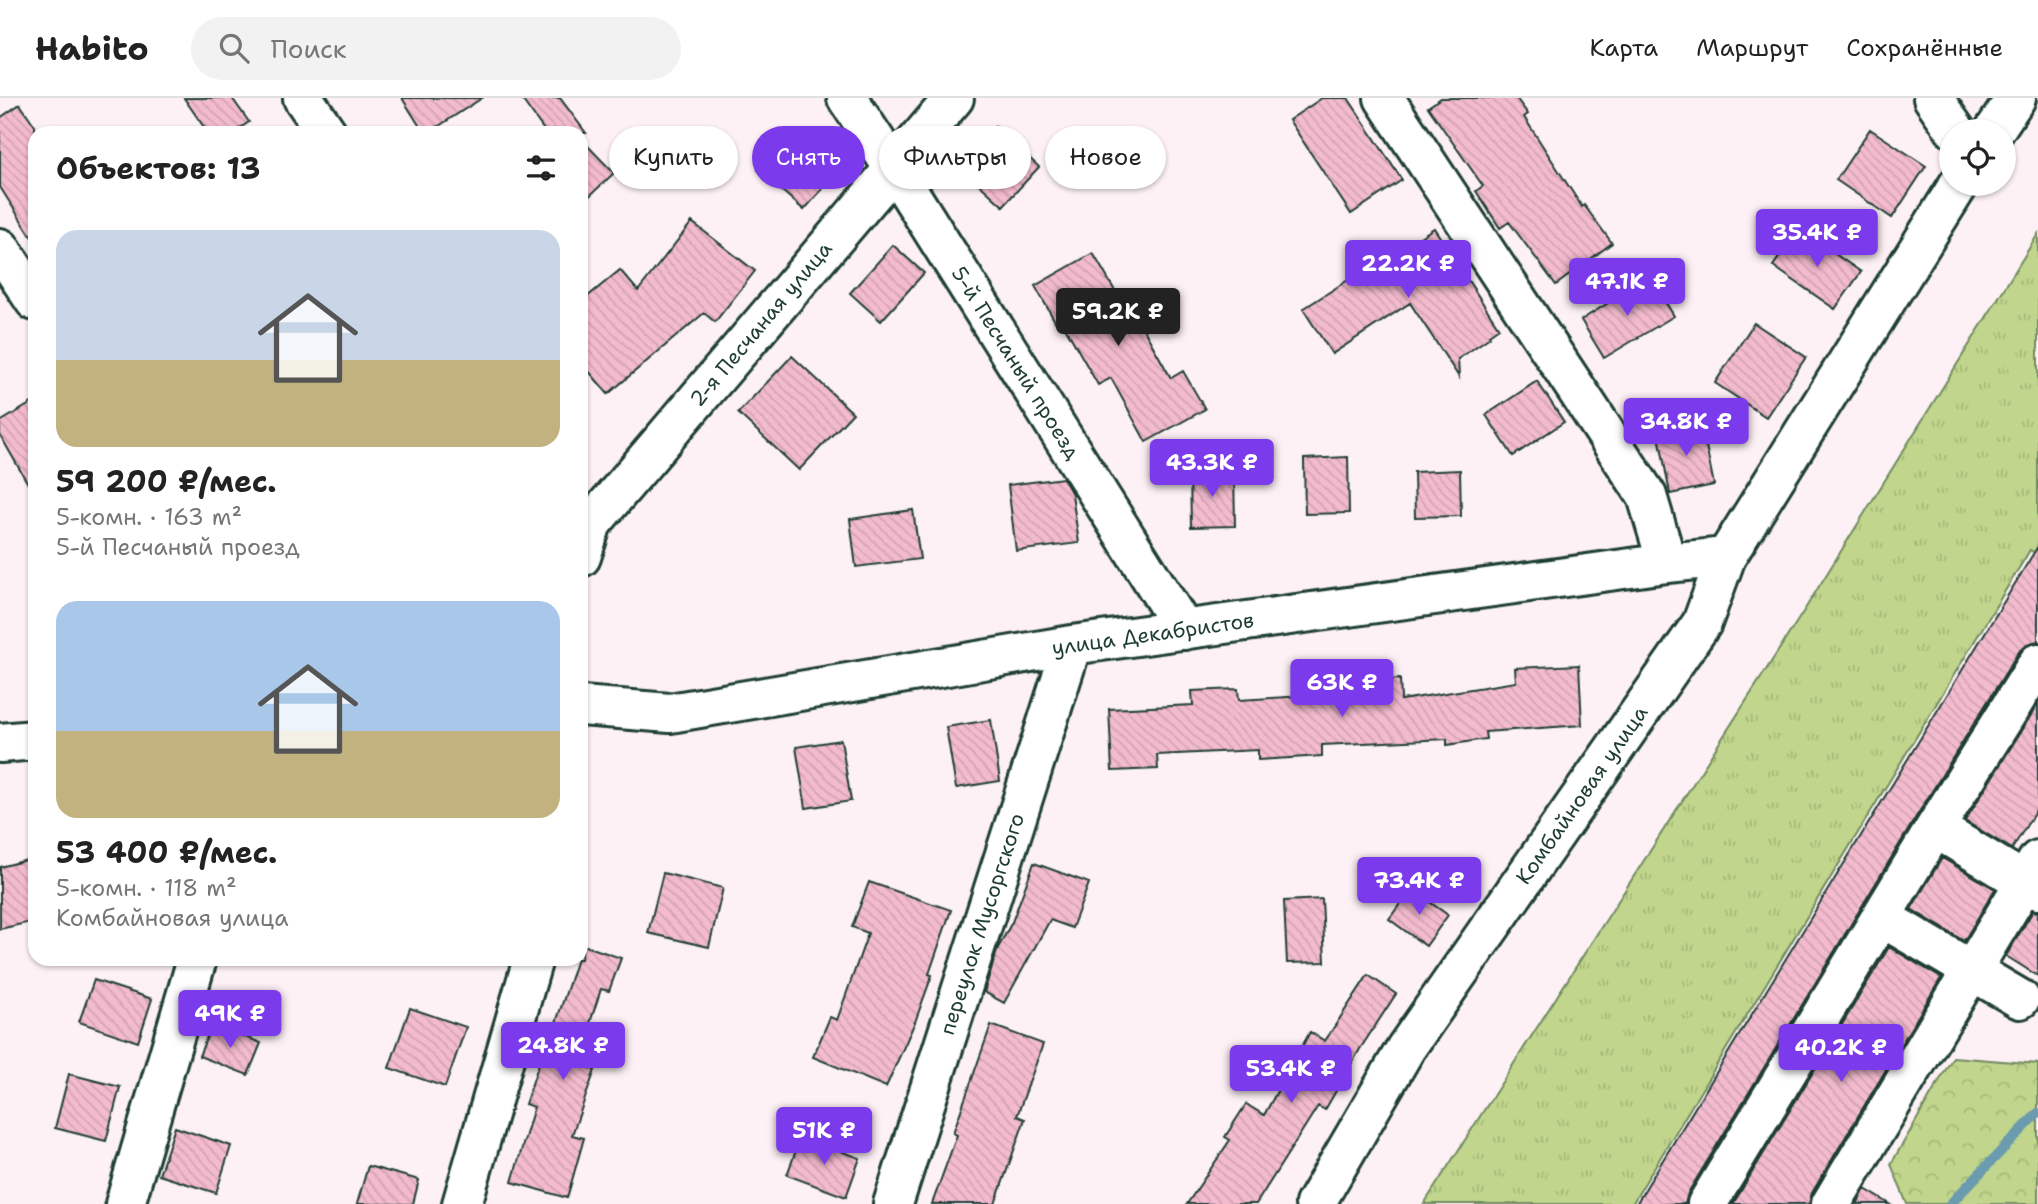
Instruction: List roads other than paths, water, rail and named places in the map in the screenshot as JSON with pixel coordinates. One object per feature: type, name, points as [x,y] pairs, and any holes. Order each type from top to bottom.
[{"type":"street","points":[[303,98],[322,126]]},
{"type":"street","name":"5-й Песчаный проезд","points":[[847,98],[879,146]]},
{"type":"street","name":"2-я Песчаная улица","points":[[929,126],[954,98]]},
{"type":"street","points":[[1384,98],[1647,496],[1667,563]]},
{"type":"street","points":[[1933,98],[1948,119]]},
{"type":"street","points":[[2002,119],[2016,98]]},
{"type":"street","name":"2-я Песчаная улица","points":[[588,525],[879,183]]},
{"type":"street","name":"5-й Песчаный проезд","points":[[907,189],[1184,630]]},
{"type":"street","name":"Комбайновая улица","points":[[1315,1204],[1406,1048],[1702,623],[1726,557],[1952,196]]},
{"type":"street","points":[[0,248],[28,290]]},
{"type":"street","name":"улица Декабристов","points":[[588,707],[670,713],[1072,645],[1726,557]]},
{"type":"street","name":"переулок Мусоргского","points":[[893,1204],[1072,645]]},
{"type":"street","points":[[1707,1204],[2038,663]]},
{"type":"street","points":[[0,743],[28,741]]},
{"type":"street","points":[[1831,1204],[1972,970],[2034,877],[1935,828]]},
{"type":"street","points":[[1881,917],[2020,999]]},
{"type":"street","points":[[125,1204],[195,966]]},
{"type":"street","points":[[462,1204],[531,966]]},
{"type":"waterway","points":[[1950,1204],[2038,1113]]}]
